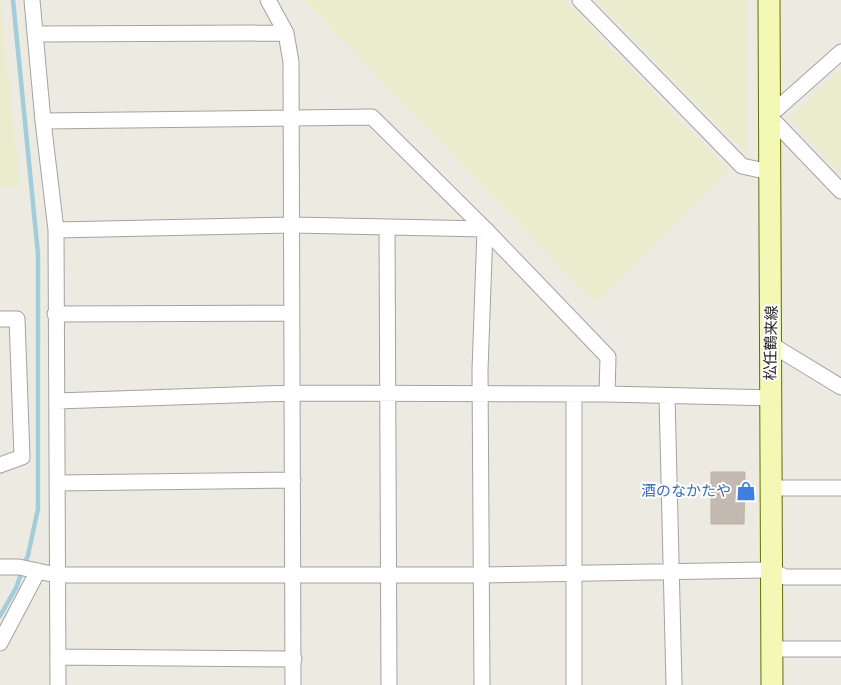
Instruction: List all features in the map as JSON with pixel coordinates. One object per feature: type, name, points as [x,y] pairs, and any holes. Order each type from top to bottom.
[{"type":"main road","name":"松任鶴来線","points":[[769,0],[772,685]]},
{"type":"street","points":[[32,0],[43,120],[56,230],[55,314],[58,483],[56,575],[58,685]]},
{"type":"street","points":[[268,0],[286,33],[292,62],[293,685]]},
{"type":"street","points":[[580,0],[742,166],[769,172]]},
{"type":"street","points":[[36,34],[286,33]]},
{"type":"street","points":[[841,52],[769,116],[841,191]]},
{"type":"street","points":[[43,120],[372,117],[485,229],[608,357],[607,394]]},
{"type":"street","points":[[56,230],[293,225],[485,229]]},
{"type":"street","points":[[387,227],[389,685]]},
{"type":"street","points":[[482,685],[480,394],[485,229]]},
{"type":"street","points":[[55,314],[292,313]]},
{"type":"street","points":[[0,319],[17,319],[22,457],[0,465]]},
{"type":"street","points":[[772,345],[841,387]]},
{"type":"street","points":[[57,401],[292,393],[607,394],[770,398]]},
{"type":"street","points":[[574,394],[574,685]]},
{"type":"street","points":[[667,396],[674,685]]},
{"type":"street","points":[[58,483],[293,480]]},
{"type":"street","points":[[771,488],[841,488]]},
{"type":"street","points":[[0,567],[28,569],[56,575],[388,576],[771,570],[785,577],[841,577]]},
{"type":"street","points":[[0,643],[28,569]]},
{"type":"street","points":[[772,649],[841,649]]},
{"type":"street","points":[[58,657],[294,659]]},
{"type":"green space","points":[[0,0],[20,187],[0,187]]},
{"type":"green space","points":[[304,0],[564,0],[729,171],[595,303]]},
{"type":"green space","points":[[596,0],[746,0],[746,153]]},
{"type":"green space","points":[[841,69],[841,174],[789,118]]},
{"type":"building","points":[[711,472],[745,472],[744,524],[711,524]]},
{"type":"waterway","points":[[0,616],[16,588],[28,555],[38,509],[38,254],[13,0]]},
{"type":"place","name":"酒のなかたや","points":[[746,491]]}]
